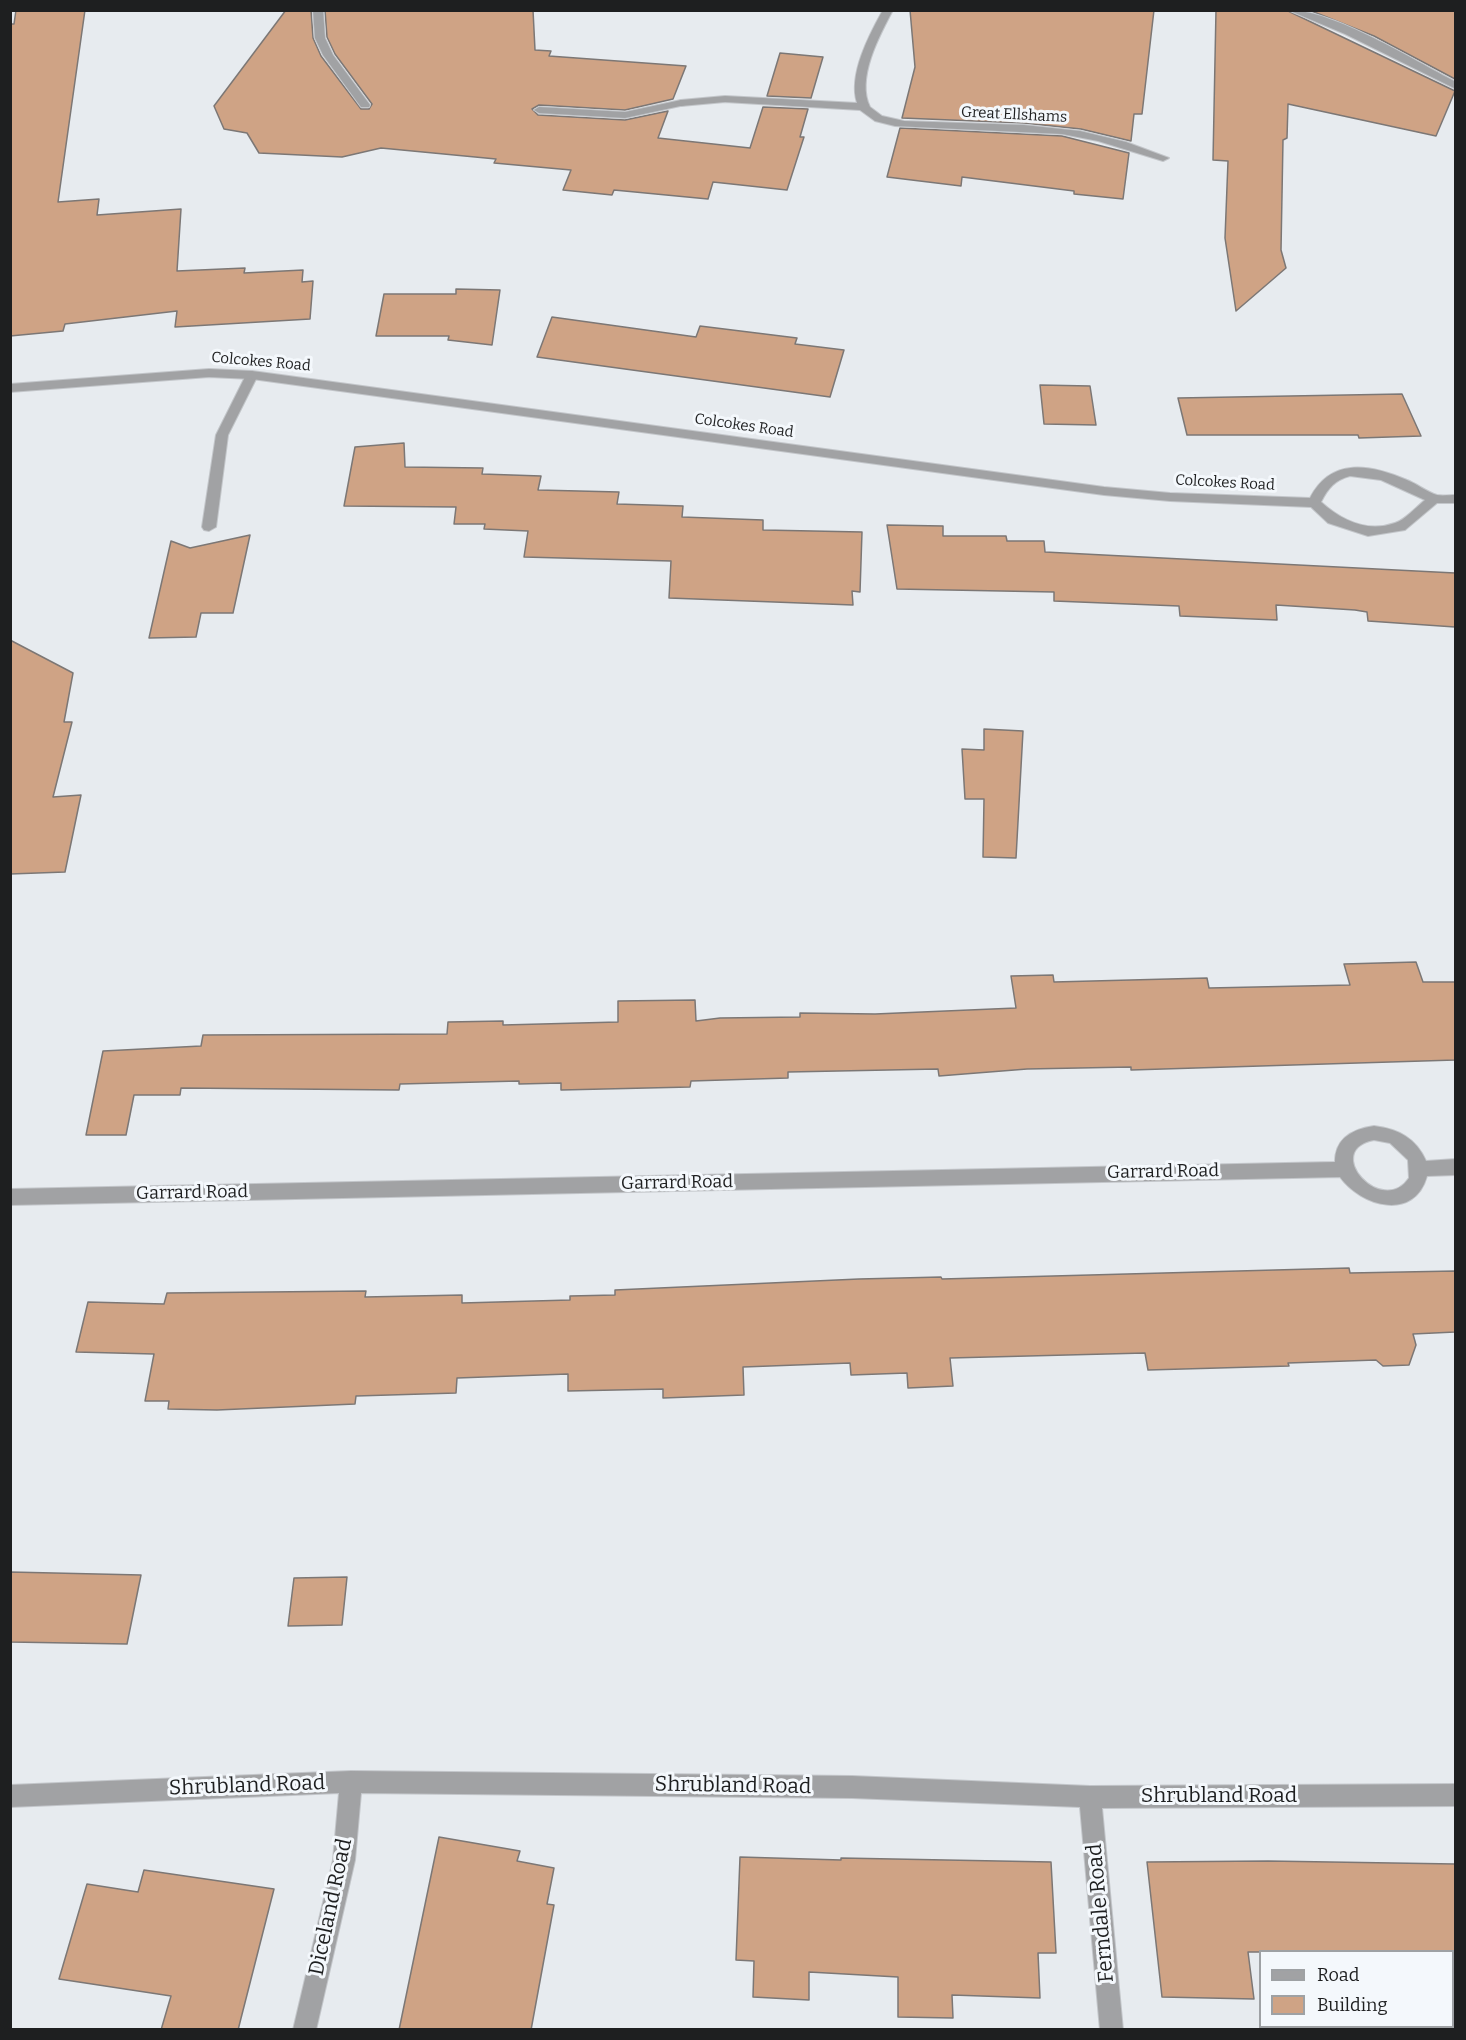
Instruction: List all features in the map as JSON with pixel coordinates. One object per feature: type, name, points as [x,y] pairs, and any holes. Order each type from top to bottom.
[{"type":"street","points":[[318,10],[320,38],[328,55],[365,105]]},
{"type":"street","points":[[863,107],[859,89],[866,62],[888,10]]},
{"type":"street","points":[[1293,10],[1349,32],[1455,86]]},
{"type":"street","name":"Great Ellshams","points":[[539,110],[625,114],[681,103],[725,99],[863,107],[876,118],[895,123],[1044,129],[1082,135],[1163,158]]},
{"type":"street","name":"Colcokes Road","points":[[10,388],[209,373],[252,375],[1104,491],[1170,497],[1314,503]]},
{"type":"street","points":[[209,527],[222,435],[252,375]]},
{"type":"street","points":[[1434,499],[1400,527],[1368,532],[1333,520],[1314,503],[1318,490],[1334,474],[1363,470],[1399,482],[1434,499],[1455,499]]},
{"type":"street","points":[[1374,1133],[1395,1138],[1404,1144],[1413,1151],[1421,1169],[1417,1186],[1401,1198],[1378,1198],[1357,1187],[1344,1169],[1344,1151],[1356,1138],[1374,1133]]},
{"type":"street","points":[[1421,1169],[1455,1167]]},
{"type":"street","name":"Garrard Road","points":[[10,1197],[1344,1169]]},
{"type":"street","name":"Shrubland Road","points":[[10,1796],[351,1782],[852,1787],[1090,1797],[1455,1795]]},
{"type":"street","name":"Diceland Road","points":[[304,2030],[344,1860],[351,1782]]},
{"type":"street","name":"Ferndale Road","points":[[1090,1797],[1112,2030]]},
{"type":"building","points":[[16,10],[85,10],[58,202],[99,199],[97,215],[181,209],[177,271],[245,268],[244,273],[303,270],[302,282],[313,281],[310,319],[175,327],[177,311],[65,324],[63,331],[10,336],[10,24],[14,24]]},
{"type":"building","points":[[286,10],[311,10],[313,38],[321,56],[361,109],[369,109],[372,104],[335,54],[327,37],[325,10],[533,10],[535,50],[551,51],[549,56],[686,66],[673,99],[625,110],[539,105],[532,109],[538,115],[625,120],[668,111],[658,138],[750,148],[763,107],[808,109],[800,137],[804,137],[787,190],[713,182],[708,199],[614,190],[612,195],[563,190],[571,170],[494,163],[496,159],[381,148],[342,157],[259,153],[247,133],[224,129],[214,106]]},
{"type":"building","points":[[910,10],[1154,10],[1142,114],[1134,114],[1131,141],[1081,129],[1024,123],[902,118],[915,67]]},
{"type":"building","points":[[1216,10],[1286,10],[1455,91],[1436,136],[1288,104],[1287,138],[1283,140],[1281,250],[1286,268],[1236,311],[1225,238],[1228,161],[1213,160]]},
{"type":"building","points":[[1309,10],[1455,10],[1455,79],[1374,36]]},
{"type":"building","points":[[780,53],[823,57],[811,98],[767,96]]},
{"type":"building","points":[[900,128],[1062,136],[1129,153],[1123,199],[962,177],[961,186],[887,177]]},
{"type":"building","points":[[456,289],[500,290],[492,345],[448,340],[449,336],[376,336],[384,294],[456,294]]},
{"type":"building","points":[[552,317],[696,337],[700,326],[797,338],[795,344],[844,350],[830,397],[537,357]]},
{"type":"building","points":[[1040,385],[1090,386],[1096,425],[1044,424]]},
{"type":"building","points":[[1402,394],[1421,436],[1359,438],[1358,435],[1187,435],[1178,398]]},
{"type":"building","points":[[404,443],[405,467],[483,468],[482,474],[541,476],[538,490],[619,492],[617,504],[683,506],[682,517],[763,520],[763,530],[862,532],[860,592],[852,591],[853,605],[669,598],[671,561],[524,557],[528,531],[484,529],[485,524],[454,524],[456,507],[344,506],[355,447]]},
{"type":"building","points":[[887,525],[943,526],[943,536],[1006,536],[1007,541],[1044,541],[1045,552],[1455,573],[1455,627],[1368,621],[1367,612],[1355,610],[1276,605],[1277,620],[1180,616],[1179,606],[1054,601],[1054,592],[897,589]]},
{"type":"building","points":[[250,535],[233,613],[201,613],[196,637],[149,638],[171,541],[190,548]]},
{"type":"building","points":[[10,640],[73,673],[64,722],[72,722],[53,797],[81,795],[65,872],[10,874]]},
{"type":"building","points":[[984,729],[1023,731],[1016,858],[983,857],[984,799],[965,799],[962,749],[984,750]]},
{"type":"building","points":[[1416,962],[1423,982],[1455,982],[1455,1060],[1131,1070],[1131,1067],[1027,1069],[939,1076],[938,1069],[788,1072],[788,1078],[691,1081],[690,1087],[561,1090],[561,1083],[519,1084],[519,1081],[400,1084],[399,1090],[181,1088],[180,1095],[134,1095],[126,1135],[86,1135],[103,1051],[201,1046],[203,1035],[447,1034],[448,1022],[503,1021],[503,1025],[618,1022],[618,1001],[695,1000],[696,1021],[720,1018],[800,1017],[800,1013],[875,1014],[1016,1008],[1011,976],[1053,975],[1054,982],[1207,978],[1209,988],[1350,985],[1344,964]]},
{"type":"building","points":[[1349,1268],[1350,1273],[1455,1271],[1455,1332],[1413,1334],[1416,1345],[1409,1365],[1383,1366],[1376,1360],[1288,1363],[1289,1366],[1148,1370],[1145,1353],[950,1358],[953,1386],[908,1388],[907,1373],[851,1375],[850,1363],[743,1367],[744,1395],[663,1398],[663,1389],[568,1391],[568,1374],[457,1378],[456,1393],[356,1396],[355,1404],[217,1410],[168,1409],[169,1401],[145,1401],[154,1354],[76,1352],[88,1302],[164,1304],[167,1293],[366,1291],[365,1297],[462,1295],[462,1303],[570,1300],[570,1296],[615,1295],[615,1290],[859,1279],[941,1277],[942,1279]]},
{"type":"building","points":[[10,1572],[141,1575],[127,1644],[10,1642]]},
{"type":"building","points":[[347,1577],[342,1625],[288,1626],[294,1578]]},
{"type":"building","points":[[439,1837],[520,1851],[517,1861],[554,1868],[547,1904],[554,1905],[531,2030],[399,2030]]},
{"type":"building","points":[[740,1857],[1051,1862],[1056,1953],[1038,1953],[1040,1998],[952,1995],[953,2018],[898,2017],[898,1977],[809,1972],[809,2000],[753,1997],[754,1961],[736,1960]]},
{"type":"building","points":[[1147,1862],[1455,1864],[1455,1952],[1454,1950],[1259,1950],[1259,1952],[1248,1952],[1254,1999],[1162,1997]]},
{"type":"building","points":[[144,1870],[274,1889],[238,2030],[161,2030],[171,1996],[59,1979],[87,1884],[138,1892]]}]
